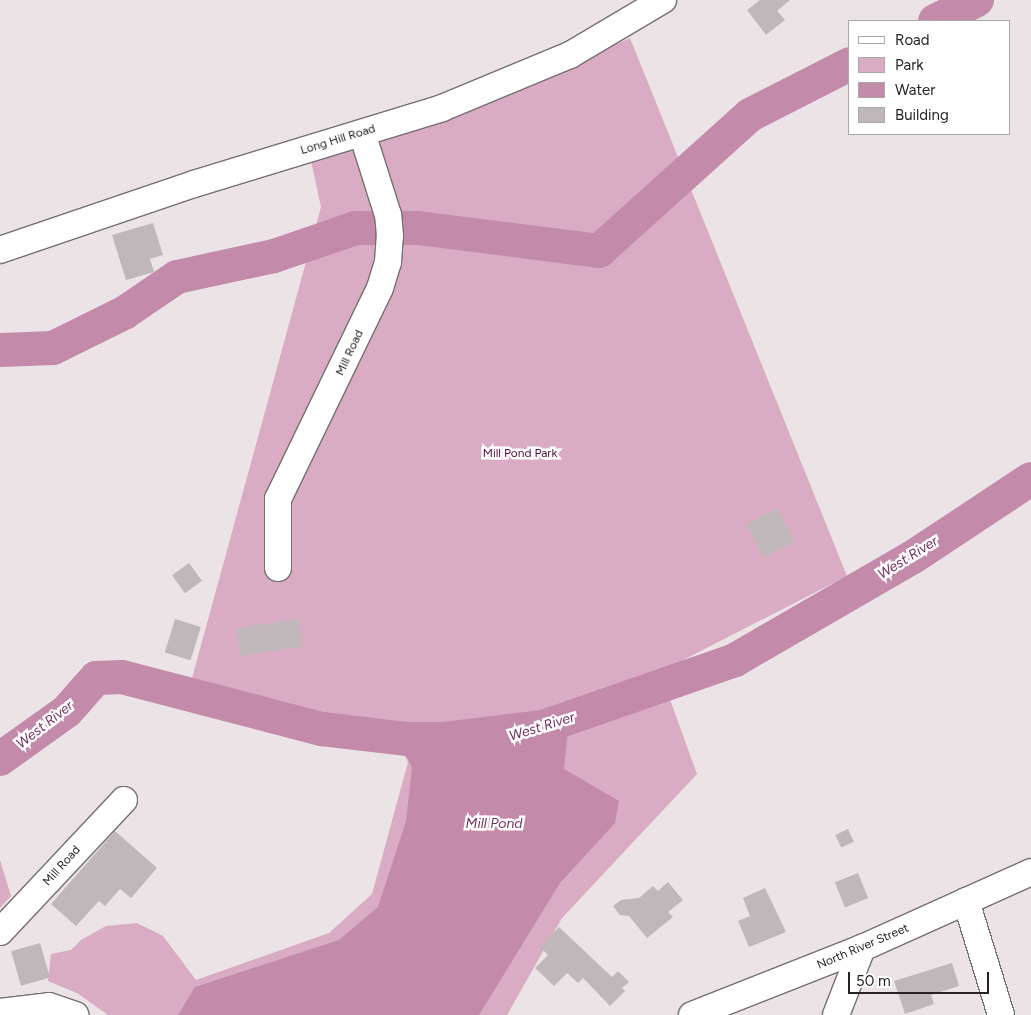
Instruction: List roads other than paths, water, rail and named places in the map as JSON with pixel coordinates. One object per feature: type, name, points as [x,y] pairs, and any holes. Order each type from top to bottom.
[{"type":"street","name":"Long Hill Road","points":[[0,250],[108,212],[442,108],[536,70],[609,33],[663,0]]},
{"type":"street","name":"Mill Road","points":[[278,568],[278,498],[380,288],[389,226],[362,133]]},
{"type":"street","name":"Mill Road","points":[[0,932],[124,800]]},
{"type":"street","name":"North River Street","points":[[692,1015],[862,948],[1031,872]]},
{"type":"street","points":[[966,901],[1001,1015]]},
{"type":"street","points":[[836,1015],[862,948]]},
{"type":"street","points":[[0,1012],[42,1006],[59,1008],[75,1015]]},
{"type":"water","name":"Mill Pond","points":[[558,708],[568,728],[564,769],[619,801],[615,823],[560,883],[479,1015],[178,1015],[195,987],[339,940],[378,907],[406,821],[412,767],[404,752],[410,726]]},
{"type":"waterway","points":[[937,20],[977,0]]},
{"type":"waterway","points":[[0,350],[53,348],[124,313],[177,277],[274,256],[356,228],[418,228],[599,251],[750,115],[848,65]]},
{"type":"waterway","name":"West River","points":[[520,735],[735,660],[913,557],[1031,479]]},
{"type":"waterway","name":"West River","points":[[0,759],[67,711],[96,678],[122,677],[322,729],[407,739],[453,739]]},
{"type":"park label","name":"Mill Pond Park","points":[[520,454]]}]
